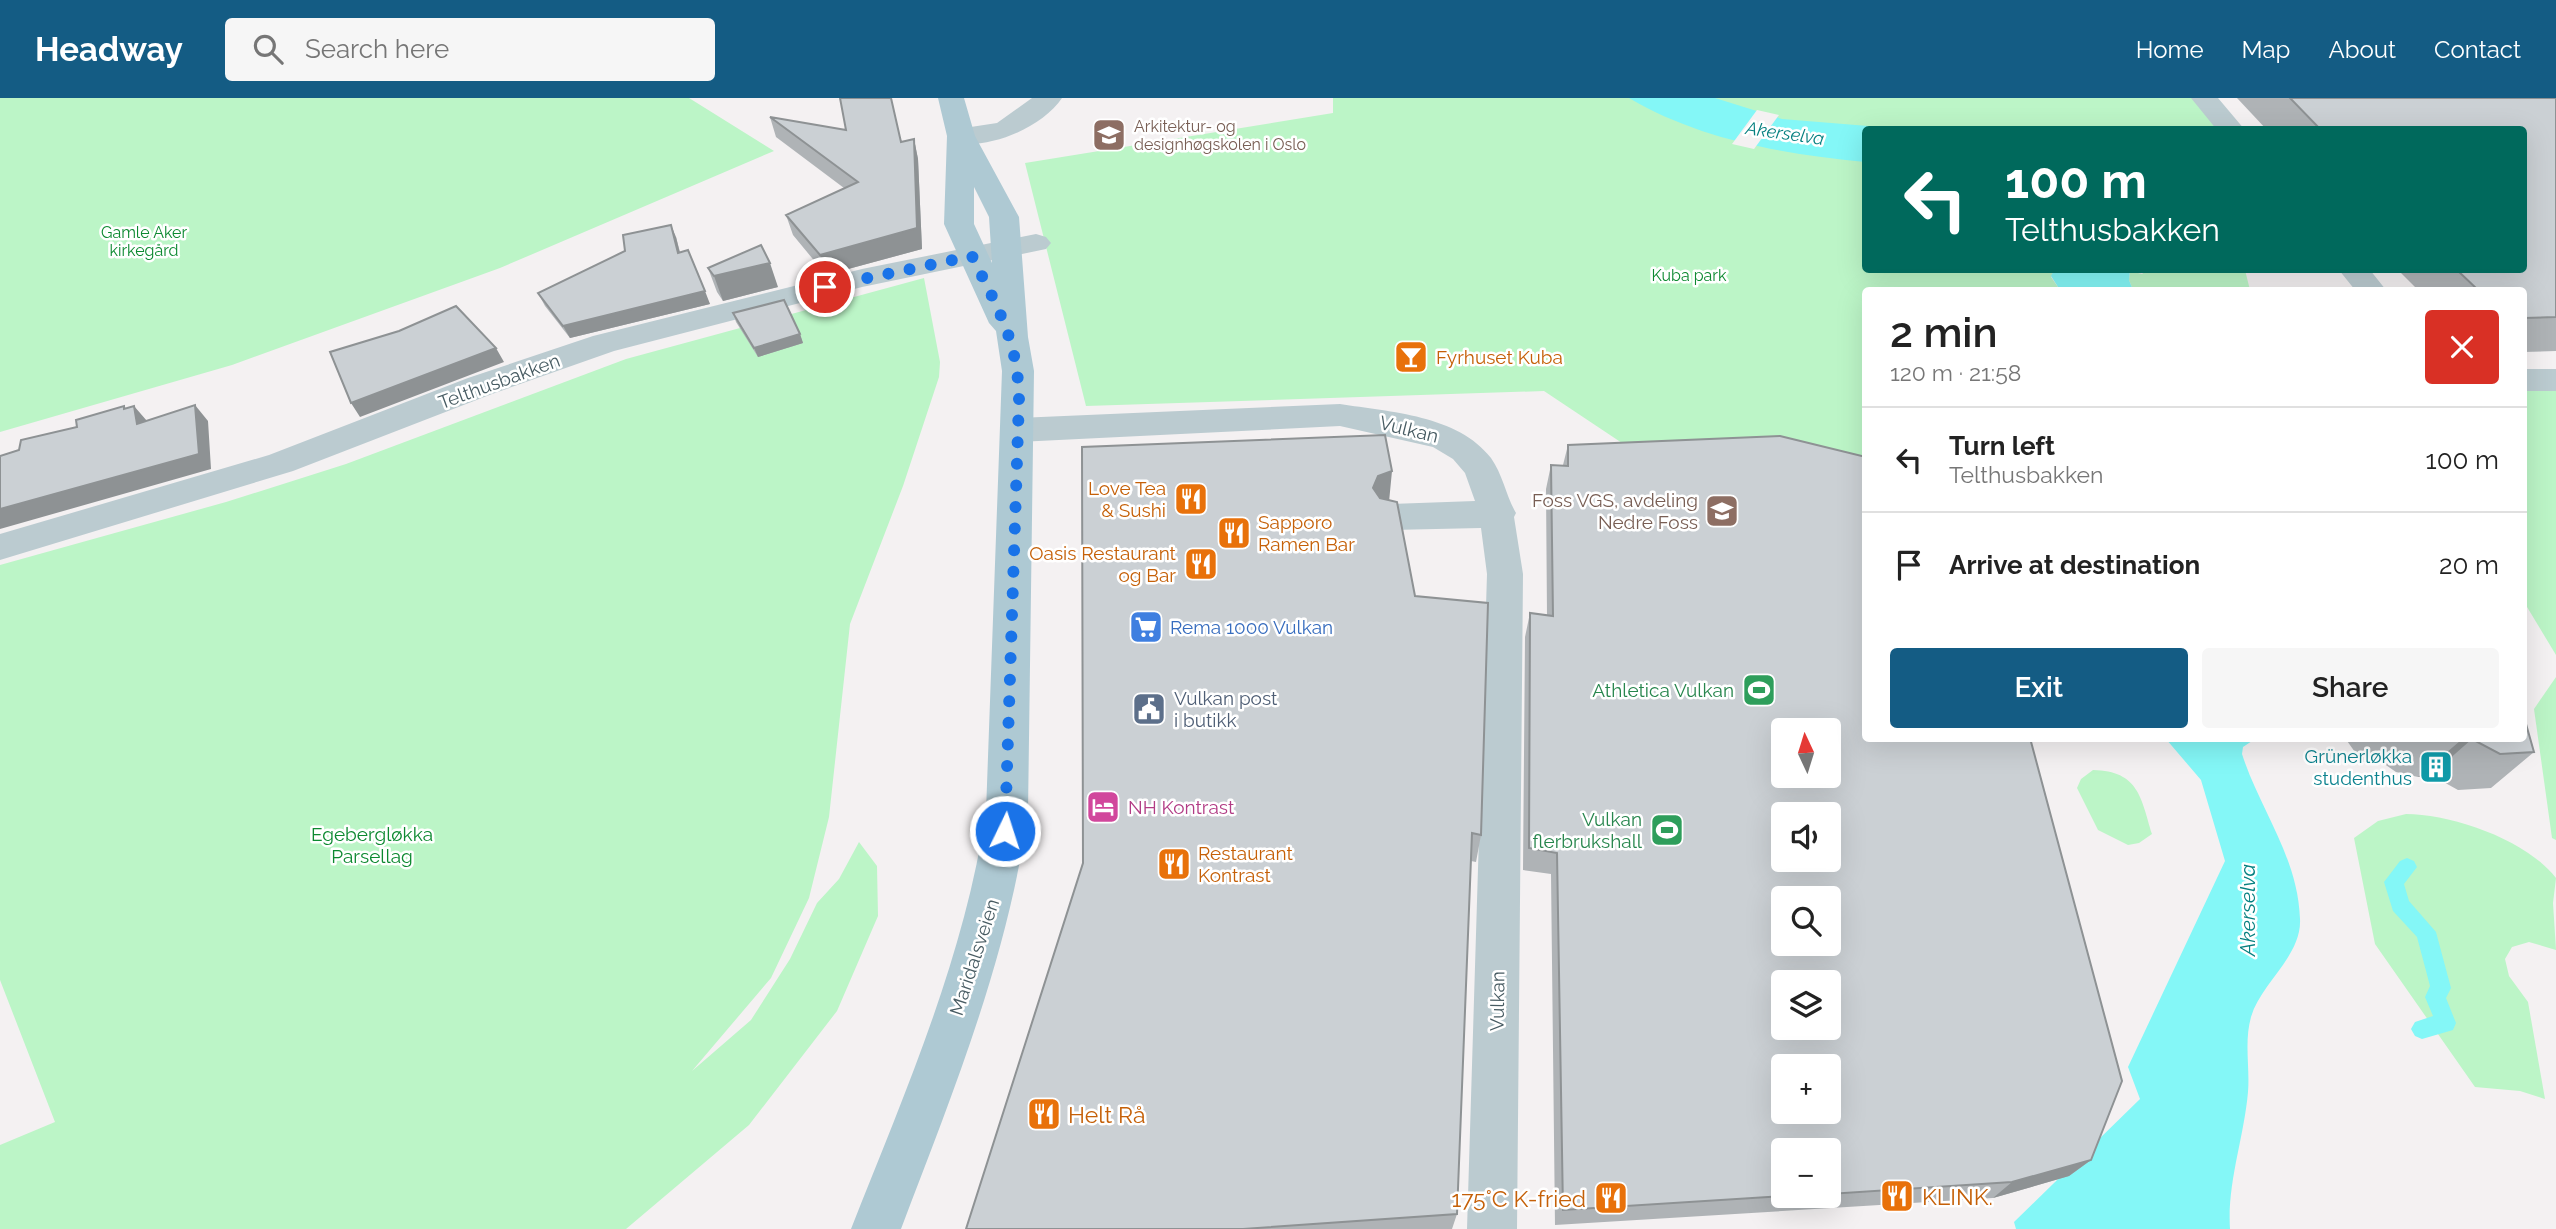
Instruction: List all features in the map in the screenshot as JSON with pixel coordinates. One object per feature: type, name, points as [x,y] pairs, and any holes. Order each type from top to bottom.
[{"type":"main road","name":"Maridalsveien","points":[[951,98],[961,136],[1022,247],[1012,337]]},
{"type":"main road","name":"Maridalsveien","points":[[876,1229],[984,936],[1003,850],[1018,371],[1012,337],[972,256],[960,224],[961,136]]},
{"type":"street","points":[[961,136],[1005,130],[1049,98]]},
{"type":"street","points":[[2204,98],[2228,126]]},
{"type":"street","name":"Telthusbakken","points":[[0,547],[136,509],[281,463],[480,386],[604,343],[862,278],[1022,247]]},
{"type":"street","points":[[2357,273],[2368,287]]},
{"type":"street","points":[[2527,380],[2556,380]]},
{"type":"street","name":"Vulkan","points":[[1018,430],[1340,415],[1391,422],[1440,434],[1471,454],[1488,482],[1498,513],[1504,574],[1485,771],[1492,1229]]},
{"type":"street","points":[[1391,517],[1498,513]]},
{"type":"green space","name":"Gamle Aker kirkegård","points":[[0,98],[689,98],[774,151],[500,268],[232,365],[0,432]]},
{"type":"green space","name":"Kuba park","points":[[1333,98],[2204,98],[2229,126],[1862,126],[1862,273],[2053,273],[2051,277],[2058,287],[1862,287],[1862,464],[1634,451],[1544,391],[1086,406],[1025,163],[1333,113]]},
{"type":"green space","points":[[2130,273],[2246,273],[2249,287],[2132,287]]},
{"type":"green space","name":"Egebergløkka Parsellag","points":[[924,278],[940,362],[939,377],[903,486],[850,624],[829,817],[809,898],[771,978],[692,1071],[751,1020],[790,959],[817,903],[839,879],[859,842],[877,866],[878,916],[837,1011],[749,1125],[626,1229],[0,1229],[0,1145],[55,1122],[0,980],[0,565],[226,502],[346,464],[626,359]]},
{"type":"green space","points":[[2527,380],[2556,380],[2556,655],[2527,607]]},
{"type":"green space","points":[[2556,677],[2556,840],[2552,838],[2534,709]]},
{"type":"green space","points":[[2093,770],[2120,775],[2129,781],[2141,798],[2152,834],[2139,843],[2128,845],[2098,830],[2077,788],[2081,779]]},
{"type":"green space","points":[[2406,814],[2445,819],[2487,832],[2527,852],[2556,878],[2553,903],[2556,950],[2529,942],[2512,947],[2505,959],[2509,976],[2528,1002],[2545,1099],[2520,1091],[2475,1087],[2375,944],[2354,838],[2378,821]]},
{"type":"water","name":"Akerselva","points":[[1629,98],[1715,98],[1782,119],[1868,126],[1862,126],[1862,162],[1804,155],[1743,143],[1684,125]]},
{"type":"water","points":[[2052,273],[2130,273],[2132,287],[2058,287],[2051,276]]},
{"type":"water","name":"Akerselva","points":[[2169,742],[2250,742],[2243,747],[2242,754],[2286,854],[2298,896],[2300,919],[2295,945],[2263,993],[2251,1017],[2248,1092],[2233,1178],[2230,1229],[2016,1229],[2014,1222],[2140,1099],[2128,1067],[2225,861],[2201,780]]},
{"type":"pier","points":[[1757,110],[1779,115],[1754,149],[1732,144]]},
{"type":"building","points":[[840,98],[891,98],[901,142],[914,139],[917,228],[820,255],[786,215],[858,182],[770,117],[846,130]]},
{"type":"building","points":[[2290,98],[2556,98],[2556,317],[2527,318],[2527,287],[2475,287],[2460,273],[2527,273],[2527,126],[2317,126]]},
{"type":"building","points":[[671,225],[678,253],[688,250],[705,291],[563,326],[538,293],[625,251],[623,235]]},
{"type":"building","points":[[761,245],[770,263],[714,276],[708,268]]},
{"type":"building","points":[[784,300],[800,334],[754,348],[733,313]]},
{"type":"building","points":[[456,306],[496,348],[351,403],[330,352],[399,331]]},
{"type":"building","points":[[195,405],[199,454],[0,509],[0,456],[19,450],[21,440],[77,427],[76,420],[124,406],[124,409],[134,406],[137,424]]},
{"type":"building","points":[[1385,435],[1392,471],[1378,476],[1373,488],[1380,498],[1397,502],[1415,596],[1488,603],[1481,835],[1472,833],[1457,1214],[1243,1229],[966,1229],[1083,863],[1082,447]]},
{"type":"building","points":[[1780,436],[1862,456],[1862,742],[2031,742],[2122,1081],[2091,1160],[2012,1182],[1841,1193],[1841,1138],[1771,1138],[1771,1197],[1563,1210],[1557,853],[1529,848],[1530,613],[1553,616],[1551,465],[1568,466],[1568,445]]},
{"type":"building","points":[[2527,728],[2534,752],[2500,754],[2478,742],[2527,742]]},
{"type":"waterway","points":[[2407,867],[2394,882],[2400,905],[2426,932],[2441,988],[2435,997],[2446,1023],[2422,1029]]},
{"type":"place","name":"Arkitektur- og designhøgskolen i Oslo","points":[[1109,135]]},
{"type":"place","name":"Fyrhuset Kuba","points":[[1411,357]]},
{"type":"place","name":"Love Tea & Sushi","points":[[1191,499]]},
{"type":"place","name":"Foss VGS, avdeling Nedre Foss","points":[[1722,511]]},
{"type":"place","name":"Sapporo Ramen Bar","points":[[1234,533]]},
{"type":"place","name":"Oasis Restaurant og Bar","points":[[1201,564]]},
{"type":"place","name":"Rema 1000 Vulkan","points":[[1146,627]]},
{"type":"place","name":"Athletica Vulkan","points":[[1759,690]]},
{"type":"place","name":"Vulkan post i butikk","points":[[1149,709]]},
{"type":"place","name":"Grünerløkka studenthus","points":[[2436,767]]},
{"type":"place","name":"NH Kontrast","points":[[1103,807]]},
{"type":"place","name":"Vulkan flerbrukshall","points":[[1667,830]]},
{"type":"place","name":"Restaurant Kontrast","points":[[1174,864]]},
{"type":"place","name":"Helt Rå","points":[[1044,1114]]},
{"type":"place","name":"KLINK.","points":[[1897,1196]]},
{"type":"place","name":"175°C K-fried","points":[[1611,1198]]},
{"type":"route","points":[[825,287],[972,256],[1012,337],[1018,371],[1019,399],[1005,831]]}]
